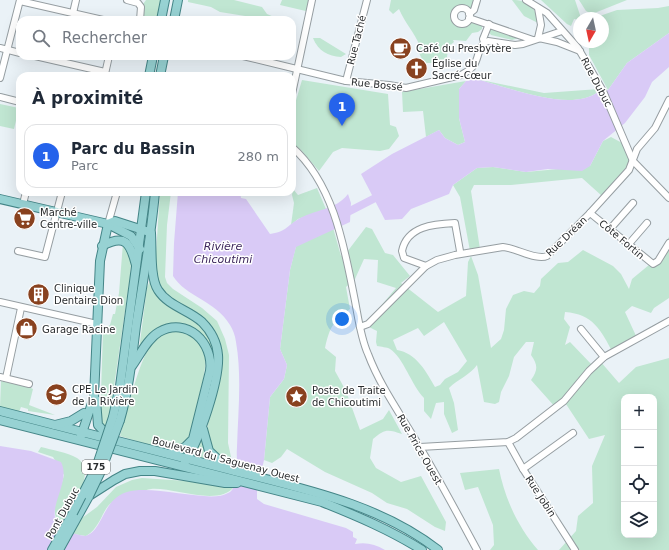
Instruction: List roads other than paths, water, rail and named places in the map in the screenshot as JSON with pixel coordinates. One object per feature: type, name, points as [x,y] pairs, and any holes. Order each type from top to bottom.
[{"type":"main road","points":[[162,16],[165,0]]},
{"type":"main road","points":[[175,16],[178,0]]},
{"type":"main road","points":[[150,72],[152,60]]},
{"type":"main road","points":[[161,72],[163,60]]},
{"type":"main road","name":"175","points":[[117,419],[120,386],[140,249],[146,196]]},
{"type":"main road","name":"175","points":[[117,419],[125,402],[151,233],[155,196]]},
{"type":"main road","points":[[0,199],[108,224],[131,236],[140,249]]},
{"type":"main road","points":[[108,224],[115,221],[151,233],[152,274],[157,290],[166,299],[202,322],[210,333],[216,348],[217,369],[202,426],[195,446],[185,462]]},
{"type":"main road","points":[[108,224],[102,246],[97,324],[95,391],[98,425],[112,440]]},
{"type":"main road","points":[[102,246],[115,240],[125,242],[131,248],[137,268]]},
{"type":"main road","points":[[131,366],[154,336],[171,328],[182,328],[192,331],[202,340],[209,350],[211,360],[210,371],[194,436],[187,446],[169,454]]},
{"type":"main road","points":[[79,436],[84,413],[95,382]]},
{"type":"main road","points":[[79,436],[92,406],[95,391]]},
{"type":"main road","name":"Boulevard du Saguenay Ouest","points":[[0,411],[55,425],[79,436],[112,440],[169,454],[185,462]]},
{"type":"main road","points":[[55,425],[71,421],[84,413]]},
{"type":"main road","name":"Pont Dubuc","points":[[59,550],[101,471],[117,419]]},
{"type":"main road","name":"Pont Dubuc","points":[[52,550],[91,479],[117,419]]},
{"type":"main road","name":"Boulevard du Saguenay Ouest","points":[[0,420],[79,436],[185,462],[248,482],[266,483],[371,521],[400,536],[422,550]]},
{"type":"main road","points":[[202,426],[205,441],[227,476]]},
{"type":"main road","points":[[89,496],[125,474],[140,471],[227,476]]},
{"type":"main road","name":"Boulevard du Saguenay Ouest","points":[[227,476],[266,483],[350,503],[378,514],[416,534],[438,550]]},
{"type":"street","points":[[0,78],[20,0],[86,16]]},
{"type":"street","points":[[73,13],[76,0]]},
{"type":"street","points":[[126,0],[138,2],[141,7],[140,16]]},
{"type":"street","points":[[296,78],[312,0]]},
{"type":"street","name":"Rue Taché","points":[[346,81],[366,0]]},
{"type":"street","points":[[477,0],[474,10],[469,16],[535,39],[557,42],[580,52]]},
{"type":"street","name":"Rue Dubuc","points":[[526,0],[547,13],[562,31],[570,37],[580,52],[603,92],[625,139],[633,161]]},
{"type":"street","points":[[535,39],[540,25],[538,8]]},
{"type":"street","name":"Rue Bossé","points":[[259,60],[346,81],[388,84],[406,88],[461,75],[474,66],[484,42],[489,24]]},
{"type":"street","points":[[484,42],[493,40],[515,45],[562,31]]},
{"type":"street","points":[[0,48],[16,51]]},
{"type":"street","points":[[51,60],[97,72]]},
{"type":"street","points":[[105,72],[108,60]]},
{"type":"street","points":[[0,97],[16,101]]},
{"type":"street","name":"Rue Dréan","points":[[360,327],[368,324],[426,266],[455,255],[503,247],[513,248],[538,258],[543,258],[590,213],[629,170],[637,149],[655,128],[669,100]]},
{"type":"street","name":"Rue Price Ouest","points":[[296,151],[316,177],[329,203],[346,255],[360,327],[368,354],[377,374],[420,447],[477,550]]},
{"type":"street","points":[[633,161],[669,198]]},
{"type":"street","points":[[23,204],[25,196]]},
{"type":"street","points":[[18,251],[45,257],[61,196]]},
{"type":"street","points":[[108,224],[116,196]]},
{"type":"street","points":[[610,229],[633,203]]},
{"type":"street","name":"Côte Fortin","points":[[590,213],[653,264],[658,261],[669,243]]},
{"type":"street","points":[[426,266],[404,258],[402,251],[405,241],[412,234],[425,227],[437,224],[455,223],[460,251]]},
{"type":"street","points":[[628,244],[648,223]]},
{"type":"street","points":[[0,302],[21,308],[97,324]]},
{"type":"street","points":[[21,308],[3,377],[29,384]]},
{"type":"street","points":[[420,447],[508,442],[516,438],[556,408],[589,371],[604,357],[669,321]]},
{"type":"street","points":[[581,329],[604,357]]},
{"type":"street","points":[[523,469],[573,433]]},
{"type":"street","name":"Rue Jobin","points":[[508,442],[523,469],[575,550]]},
{"type":"water","points":[[669,33],[669,67],[652,82],[645,97],[625,123],[603,141],[590,166],[582,171],[548,169],[526,172],[493,167],[477,168],[453,185],[449,194],[411,209],[402,219],[385,220],[361,174],[392,154],[439,130],[445,138],[458,145],[465,142],[459,118],[459,89],[466,81],[476,79],[521,92],[556,99],[572,100],[586,98],[598,92],[599,89],[608,90],[627,63]]},
{"type":"water","points":[[348,194],[351,203],[350,222],[296,247],[290,270],[280,349],[287,365],[284,379],[270,397],[264,460],[257,491],[257,499],[264,504],[346,528],[353,532],[353,537],[357,539],[355,544],[370,544],[385,550],[0,550],[0,446],[31,451],[61,462],[64,473],[55,515],[58,524],[67,531],[85,536],[96,528],[112,501],[127,492],[152,490],[220,496],[229,493],[233,488],[236,481],[237,472],[239,394],[239,368],[236,339],[230,325],[217,310],[185,289],[173,276],[178,196],[241,196],[241,198],[246,199],[270,234],[282,231],[304,216],[337,204]]},
{"type":"waterway","name":"Rivière Chicoutimi","points":[[342,215],[383,194]]},
{"type":"place","name":"Café du Presbytère","points":[[400,48]]},
{"type":"place","name":"Église du Sacré-Cœur","points":[[417,69]]},
{"type":"place","name":"Parc du Bassin","points":[[342,126]]},
{"type":"place","name":"Marché Centre-ville","points":[[24,218]]},
{"type":"place","name":"Clinique Dentaire Dion","points":[[39,294]]},
{"type":"place","name":"Garage Racine","points":[[27,329]]},
{"type":"place","name":"CPE Le Jardin de la Rivière","points":[[56,395]]},
{"type":"place","name":"Poste de Traite de Chicoutimi","points":[[297,396]]}]
